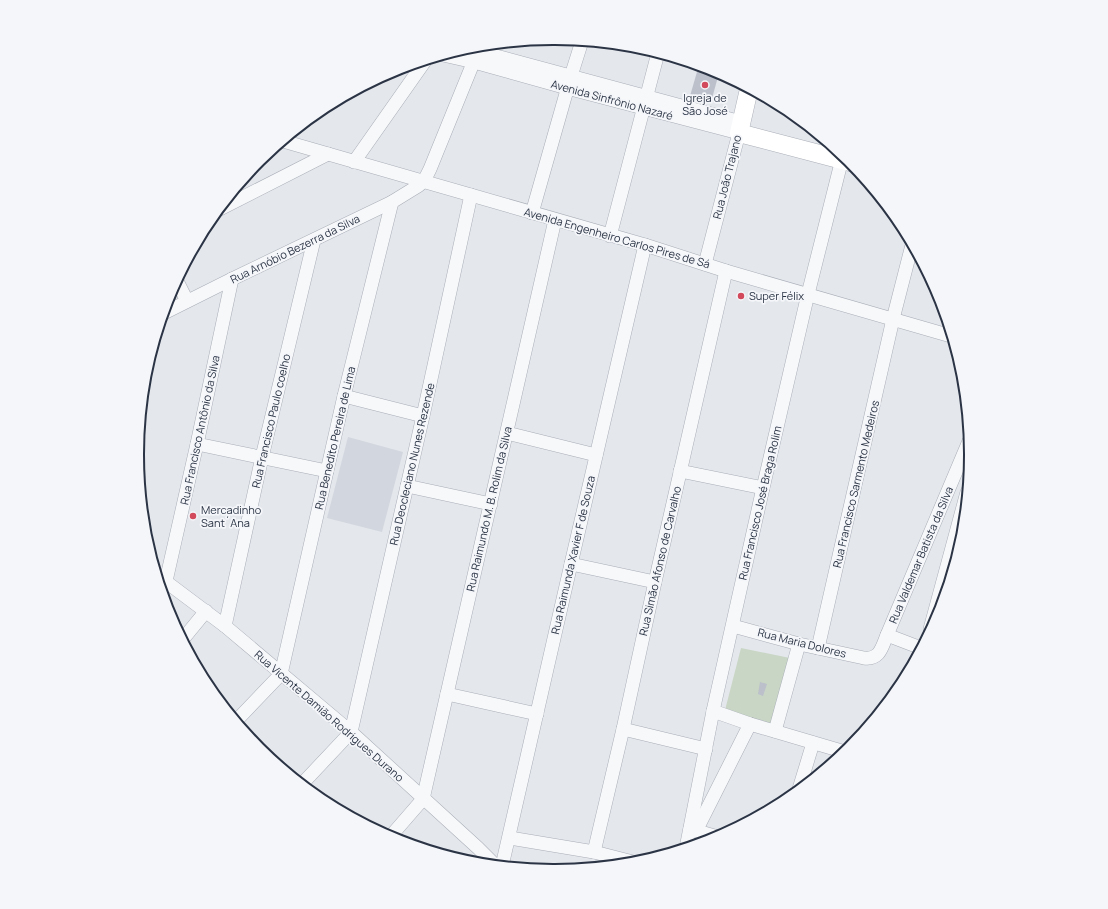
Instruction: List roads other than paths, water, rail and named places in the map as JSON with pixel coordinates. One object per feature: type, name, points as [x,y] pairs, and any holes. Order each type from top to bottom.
[{"type":"street","points":[[532,213],[580,46]]},
{"type":"street","points":[[424,181],[430,169],[472,54]]},
{"type":"street","name":"Avenida Sinfrônio Nazaré","points":[[472,54],[645,103],[740,127],[830,153]]},
{"type":"street","points":[[610,236],[657,58]]},
{"type":"street","points":[[354,162],[420,68]]},
{"type":"street","name":"Rua João Trajano","points":[[705,264],[748,94]]},
{"type":"street","name":"Avenida Engenheiro Carlos Pires de Sá","points":[[289,143],[645,245],[946,334]]},
{"type":"street","points":[[230,204],[328,154]]},
{"type":"street","name":"Rua Francisco José Braga Rolim","points":[[689,841],[693,830],[713,711],[808,294],[841,162]]},
{"type":"street","name":"Rua Arnóbio Bezerra da Silva","points":[[172,309],[392,202],[424,181]]},
{"type":"street","name":"Rua Deocleciano Nunes Rezende","points":[[351,732],[423,416],[471,195]]},
{"type":"street","name":"Rua Benedito Pereira de Lima","points":[[281,674],[344,396],[392,202]]},
{"type":"street","name":"Rua Raimundo M. B. Rolim da Silva","points":[[423,799],[492,504],[506,433],[555,220]]},
{"type":"street","name":"Rua Francisco Paulo coelho","points":[[225,626],[262,457],[314,240]]},
{"type":"street","name":"Rua Raimunda Xavier F de Souza","points":[[504,860],[510,838],[571,564],[645,245]]},
{"type":"street","name":"Rua Francisco Sarmento Medeiros","points":[[818,648],[893,319],[910,252]]},
{"type":"street","name":"Rua Simão Afonso de Carvalho","points":[[594,852],[726,270]]},
{"type":"street","name":"Rua Francisco Antônio da Silva","points":[[163,575],[197,444],[232,279]]},
{"type":"street","points":[[181,288],[188,301]]},
{"type":"street","points":[[344,396],[423,416]]},
{"type":"street","points":[[506,433],[596,455]]},
{"type":"street","points":[[197,444],[327,471]]},
{"type":"street","name":"Rua Valdemar Batista da Silva","points":[[916,646],[887,635],[964,453]]},
{"type":"street","points":[[680,471],[764,488]]},
{"type":"street","points":[[407,486],[492,504]]},
{"type":"street","points":[[571,564],[655,582]]},
{"type":"street","name":"Rua Vicente Damião Rodrigues Durano","points":[[164,580],[225,626],[351,732],[488,858]]},
{"type":"street","points":[[186,635],[206,611]]},
{"type":"street","name":"Rua Maria Dolores","points":[[733,626],[799,644],[864,658],[872,658],[879,653],[887,635]]},
{"type":"street","points":[[775,731],[799,644]]},
{"type":"street","points":[[240,717],[281,674]]},
{"type":"street","points":[[447,694],[537,714]]},
{"type":"street","points":[[713,711],[750,724],[837,750]]},
{"type":"street","points":[[708,834],[693,830],[750,724]]},
{"type":"street","points":[[623,729],[706,749]]},
{"type":"street","points":[[306,780],[351,732]]},
{"type":"street","points":[[802,780],[813,743]]},
{"type":"street","points":[[394,832],[423,799]]},
{"type":"street","points":[[510,838],[594,852],[620,858]]},
{"type":"place","name":"Igreja de São José","points":[[705,85]]},
{"type":"place","name":"Super Félix","points":[[741,296]]},
{"type":"place","name":"Mercadinho Sant´Ana","points":[[193,516]]}]
